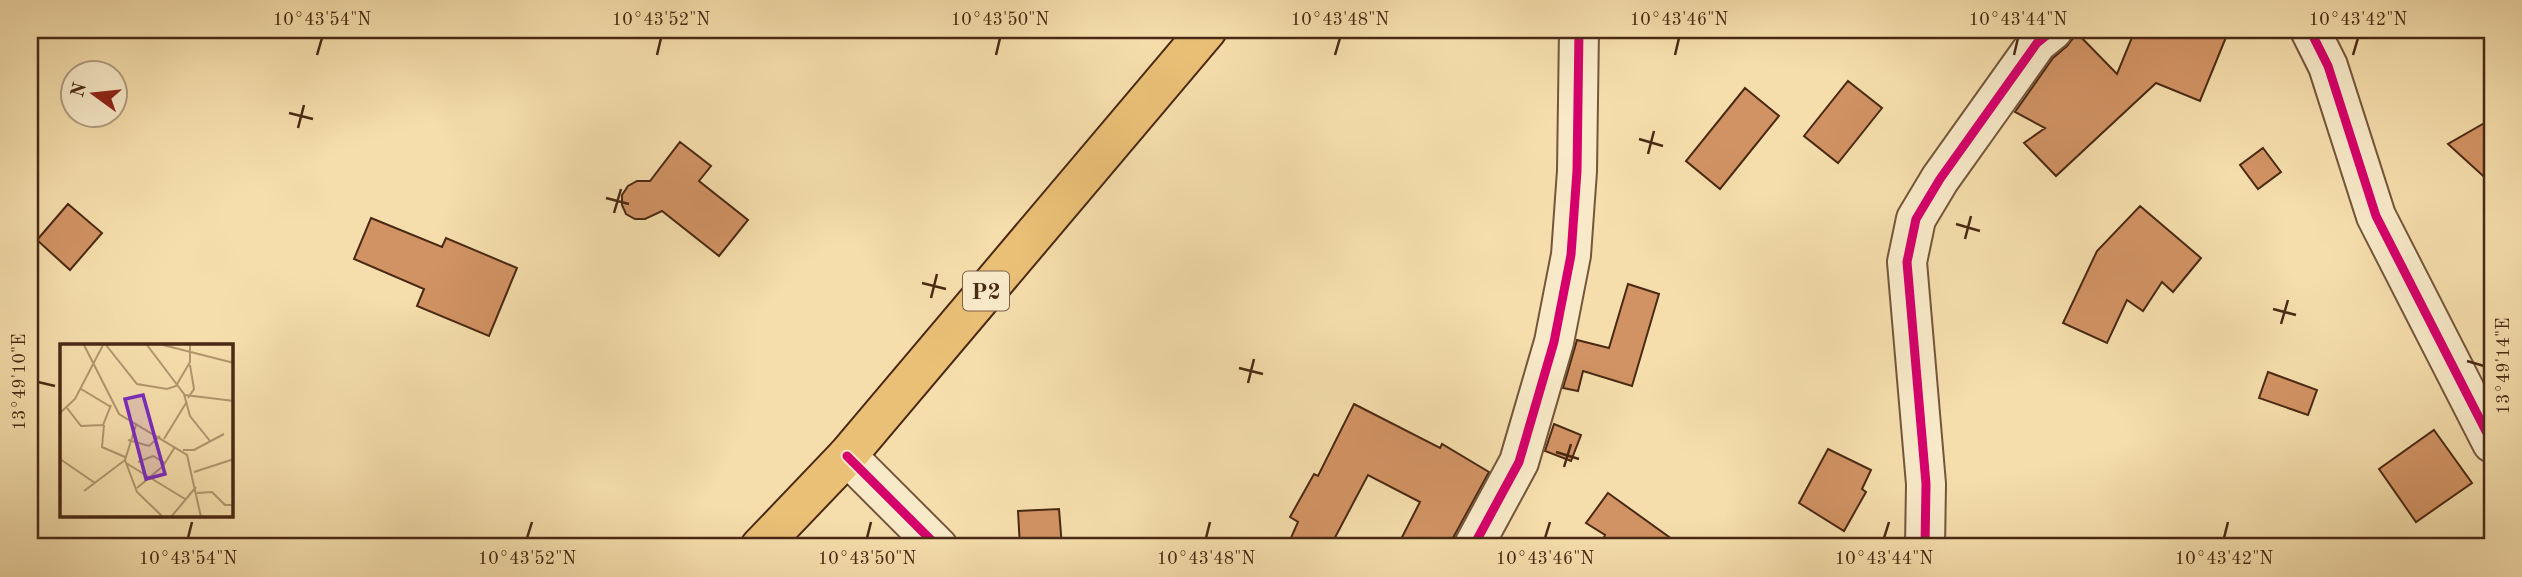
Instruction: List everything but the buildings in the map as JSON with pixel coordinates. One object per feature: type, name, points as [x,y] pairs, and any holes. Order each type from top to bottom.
[{"type":"main road","name":"P2","points":[[760,547],[847,456],[1207,30]]},
{"type":"street","points":[[1474,547],[1519,462],[1554,342],[1571,255],[1577,171],[1579,30]]},
{"type":"street","points":[[1925,547],[1926,484],[1907,262],[1916,219],[1940,178],[2037,43],[2053,30]]},
{"type":"street","points":[[2310,30],[2328,66],[2376,216],[2492,443]]},
{"type":"street","points":[[847,456],[938,547]]},
{"type":"cycle path","points":[[1473,547],[1519,462],[1554,342],[1571,255],[1577,171],[1579,30]]},
{"type":"cycle path","points":[[1925,547],[1926,484],[1907,262],[1916,219],[1940,179],[2037,43],[2053,30]]},
{"type":"cycle path","points":[[2310,30],[2328,66],[2376,216],[2492,443]]},
{"type":"cycle path","points":[[847,456],[938,547]]}]
